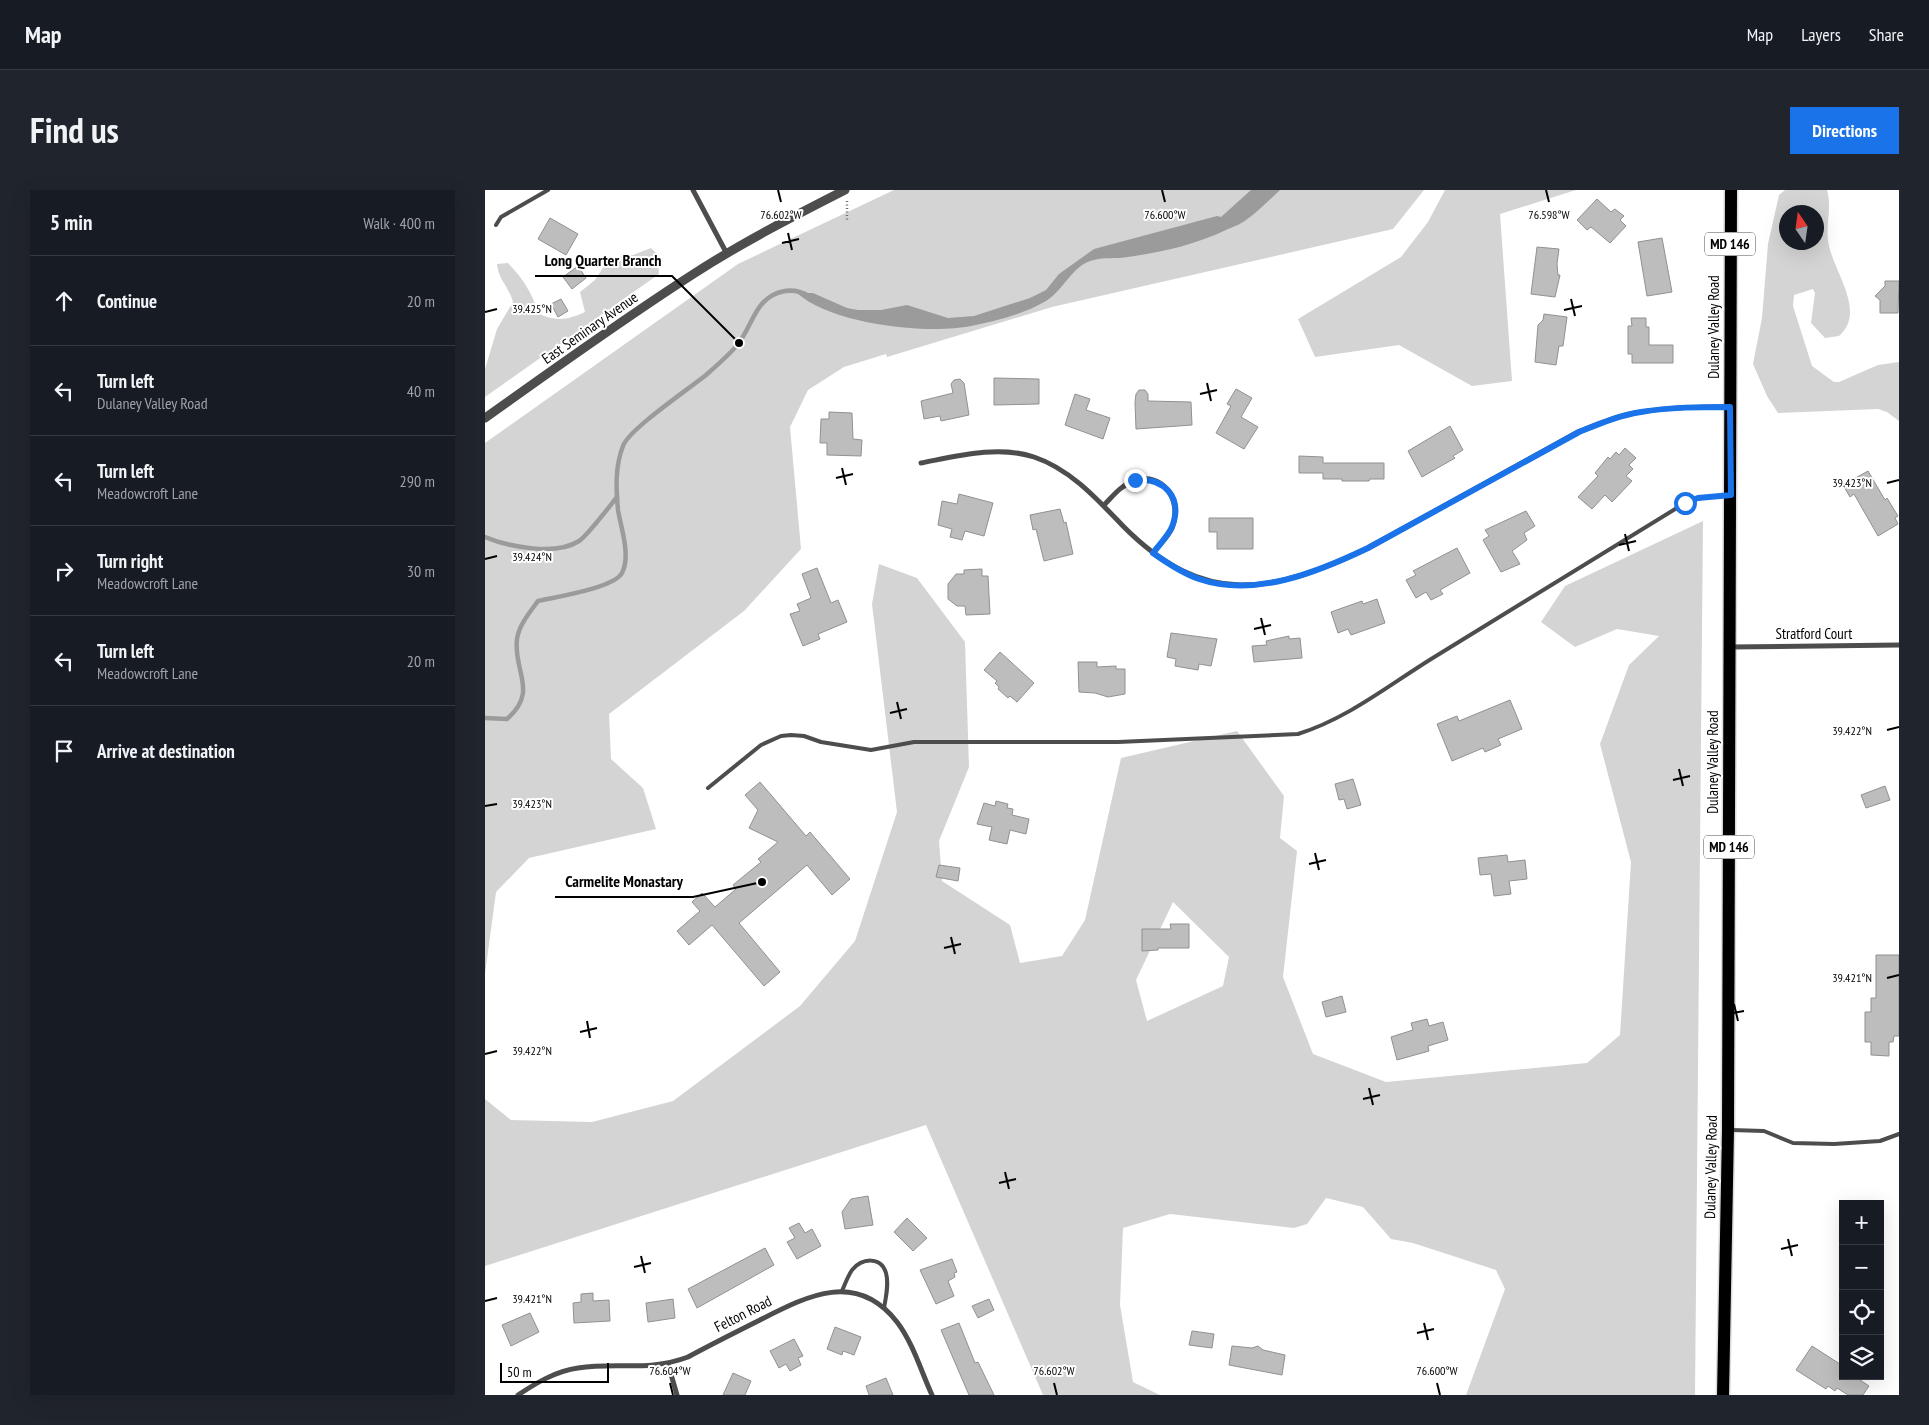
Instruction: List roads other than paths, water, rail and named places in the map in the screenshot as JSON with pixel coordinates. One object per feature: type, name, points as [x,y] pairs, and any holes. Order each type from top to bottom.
[{"type":"main road","name":"Dulaney Valley Road","points":[[1723,1395],[1728,1130],[1731,190]]},
{"type":"street","points":[[693,190],[727,254]]},
{"type":"street","name":"East Seminary Avenue","points":[[485,418],[610,330],[727,254],[846,194]]},
{"type":"street","points":[[921,463],[990,452],[1012,452],[1034,457],[1057,467],[1104,506],[1153,553],[1176,568],[1199,579],[1224,584],[1255,584],[1305,575],[1368,548],[1579,432],[1639,412],[1669,408],[1730,407]]},
{"type":"street","points":[[1104,506],[1124,485],[1135,480],[1149,479],[1169,491],[1175,502],[1175,515],[1171,529],[1153,553]]},
{"type":"street","name":"Stratford Court","points":[[1729,647],[1899,645]]},
{"type":"street","name":"Felton Road","points":[[518,1395],[552,1375],[576,1368],[647,1367],[668,1364],[688,1357],[808,1296],[841,1291],[871,1299],[884,1308],[897,1323],[910,1343],[931,1395]]},
{"type":"street","points":[[668,1364],[677,1395]]},
{"type":"lane","points":[[496,225],[501,217],[548,190]]},
{"type":"lane","points":[[708,788],[761,745],[781,736],[791,735],[871,750],[914,742],[1118,742],[1298,734],[1325,725],[1344,715],[1403,676],[1685,503],[1698,498],[1731,495]]},
{"type":"lane","points":[[1728,1130],[1764,1131],[1793,1143],[1834,1144],[1880,1141],[1899,1134]]},
{"type":"lane","points":[[841,1291],[856,1266],[863,1262],[877,1261],[882,1265],[887,1282],[884,1308]]},
{"type":"waterway","points":[[485,718],[507,719],[516,709],[521,699],[523,681],[518,661],[517,639],[522,624],[538,601],[596,587],[608,583],[622,573],[626,559],[618,510],[617,478],[620,454],[627,439],[660,409],[706,375],[732,351],[742,338],[761,305],[767,299],[777,293],[787,291],[800,292],[809,296]]},
{"type":"waterway","points":[[485,537],[519,547],[545,549],[569,546],[579,541],[587,533],[617,497]]},
{"type":"place","name":"Long Quarter Branch","points":[[739,343]]},
{"type":"place","name":"Carmelite Monastary","points":[[762,882]]}]
